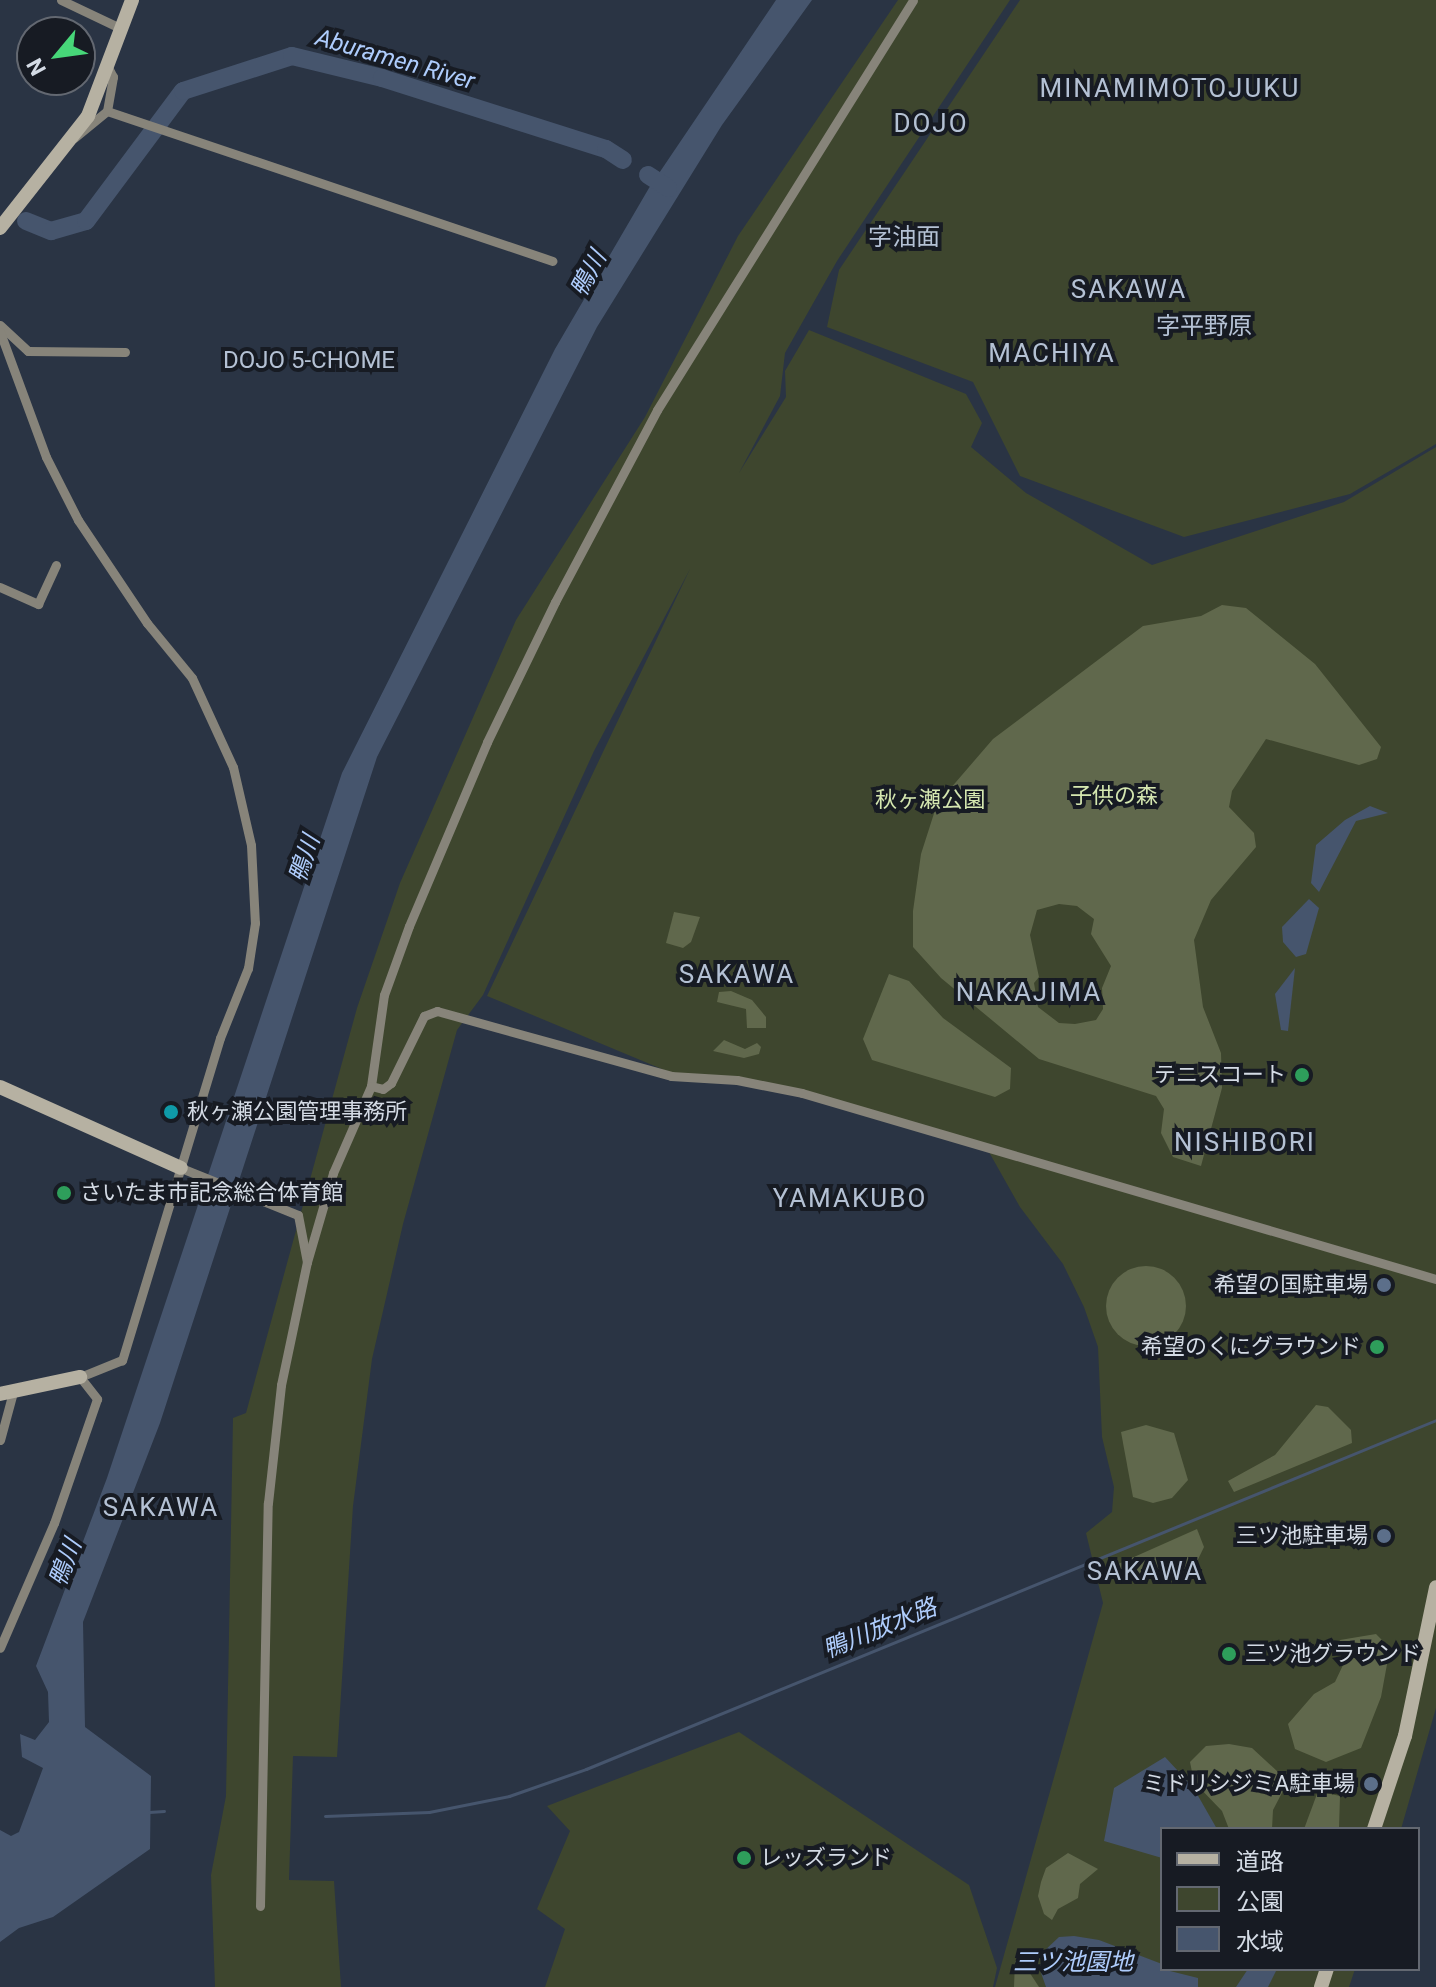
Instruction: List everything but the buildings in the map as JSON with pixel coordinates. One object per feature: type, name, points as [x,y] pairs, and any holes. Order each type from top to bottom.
[{"type":"street","points":[[61,0],[120,28]]},
{"type":"street","points":[[74,138],[108,67],[132,0]]},
{"type":"street","points":[[260,1906],[271,1461],[307,1262],[333,1173],[371,1086],[384,995],[409,926],[487,742],[555,602],[657,410],[913,0]]},
{"type":"street","points":[[0,228],[74,138],[107,111],[113,77],[108,67]]},
{"type":"street","points":[[107,111],[552,261]]},
{"type":"street","points":[[0,325],[28,351],[125,352]]},
{"type":"street","points":[[0,332],[46,457],[78,520],[147,623],[192,678],[246,806],[255,923],[248,967],[220,1038],[183,1169],[122,1360],[80,1377],[6,1393],[0,1440]]},
{"type":"street","points":[[0,587],[38,604],[56,565]]},
{"type":"street","points":[[371,1086],[383,1089],[391,1083],[429,1011],[445,1012],[671,1076],[766,1084],[814,1096],[1436,1279]]},
{"type":"street","points":[[0,1087],[183,1169],[254,1196],[302,1220],[307,1262]]},
{"type":"street","points":[[1,1645],[54,1523],[97,1399],[80,1377]]},
{"type":"street","points":[[1375,1827],[1405,1736],[1436,1587]]},
{"type":"green space","name":"秋ヶ瀬公園","points":[[898,0],[1010,0],[837,261],[785,353],[780,396],[739,473],[786,397],[785,371],[809,330],[966,394],[982,423],[971,447],[1026,493],[1152,565],[1344,502],[1436,447],[1436,1708],[1402,1827],[1160,1827],[1160,1971],[1354,1971],[1349,1987],[995,1987],[1103,1603],[1086,1533],[1112,1512],[1114,1487],[1102,1437],[1098,1347],[1084,1307],[1063,1264],[1020,1207],[985,1145],[847,1104],[669,1072],[487,996],[690,569],[594,751],[483,995],[457,1030],[403,1224],[372,1359],[353,1506],[337,1757],[293,1756],[289,1880],[334,1881],[341,1987],[215,1987],[211,1875],[226,1796],[233,1418],[246,1413],[357,1008],[400,883],[516,620],[645,417],[738,236]]},
{"type":"green space","points":[[1020,0],[1436,0],[1436,444],[1350,494],[1184,537],[1020,476],[973,382],[827,327],[839,270]]},
{"type":"green space","name":"子供の森","points":[[1222,605],[1246,608],[1315,664],[1381,747],[1377,759],[1359,765],[1266,739],[1232,791],[1229,807],[1254,833],[1256,847],[1211,900],[1194,940],[1203,1007],[1221,1053],[1222,1088],[1201,1166],[1173,1157],[1161,1133],[1164,1109],[1156,1096],[1039,1059],[941,978],[913,947],[913,911],[921,854],[937,804],[993,739],[1143,626],[1201,616]],"holes":[[[1059,904],[1077,906],[1094,919],[1091,934],[1111,966],[1102,988],[1103,1009],[1096,1020],[1059,1023],[1038,1007],[1034,983],[1039,977],[1030,935],[1037,910]]]},
{"type":"green space","points":[[674,912],[700,917],[691,942],[683,948],[666,943]]},
{"type":"green space","points":[[889,974],[909,981],[943,1018],[1011,1068],[1010,1089],[995,1097],[872,1060],[863,1039]]},
{"type":"green space","points":[[731,991],[752,1000],[766,1017],[766,1028],[747,1028],[746,1009],[717,1002],[719,992]]},
{"type":"green space","points":[[724,1040],[745,1049],[757,1043],[761,1047],[759,1054],[744,1058],[713,1051]]},
{"type":"green space","points":[[1146,1266],[1161,1269],[1174,1278],[1183,1291],[1186,1306],[1183,1321],[1174,1334],[1161,1343],[1146,1346],[1131,1343],[1118,1334],[1109,1321],[1106,1306],[1109,1291],[1118,1278],[1131,1269]]},
{"type":"green space","points":[[1316,1405],[1328,1407],[1351,1430],[1352,1443],[1234,1492],[1228,1481],[1275,1455]]},
{"type":"green space","points":[[1146,1425],[1174,1433],[1188,1480],[1172,1498],[1153,1503],[1133,1497],[1121,1432]]},
{"type":"green space","points":[[1197,1529],[1204,1547],[1190,1576],[1123,1577],[1107,1569]]},
{"type":"green space","points":[[1376,1634],[1390,1648],[1381,1697],[1361,1748],[1326,1762],[1295,1749],[1288,1724],[1314,1694],[1335,1682],[1343,1665],[1340,1640]]},
{"type":"green space","name":"レッズランド","points":[[739,1732],[969,1885],[997,1968],[993,1987],[545,1987],[565,1929],[537,1909],[570,1831],[547,1806]]},
{"type":"green space","points":[[1229,1744],[1252,1748],[1278,1772],[1284,1789],[1273,1810],[1272,1827],[1228,1827],[1222,1811],[1194,1782],[1190,1762],[1206,1746]]},
{"type":"green space","points":[[1317,1794],[1340,1796],[1339,1827],[1305,1827]]},
{"type":"green space","points":[[1068,1853],[1098,1869],[1080,1884],[1078,1898],[1058,1909],[1052,1920],[1044,1914],[1038,1896],[1041,1882],[1046,1868]]},
{"type":"green space","points":[[1015,1961],[1022,1961],[1039,1987],[1014,1987]]},
{"type":"water","points":[[776,0],[812,0],[722,125],[597,327],[377,757],[160,1423],[83,1622],[85,1727],[151,1776],[150,1849],[53,1917],[19,1928],[0,1942],[0,1830],[11,1836],[19,1832],[43,1768],[22,1757],[20,1734],[35,1740],[49,1722],[48,1692],[36,1666],[107,1478],[342,773],[555,349],[649,188]]},
{"type":"water","points":[[1370,806],[1388,813],[1356,821],[1319,892],[1311,883],[1316,845],[1345,820]]},
{"type":"water","points":[[1309,899],[1319,908],[1306,954],[1296,957],[1283,942],[1282,927]]},
{"type":"water","points":[[1295,968],[1288,1031],[1281,1030],[1275,994]]},
{"type":"water","points":[[1165,1757],[1193,1787],[1216,1827],[1160,1827],[1160,1857],[1104,1841],[1114,1788]]},
{"type":"water","name":"三ツ池園地","points":[[1059,1937],[1099,1940],[1160,1963],[1160,1971],[1198,1978],[1198,1987],[1046,1987],[1040,1970],[1042,1953]]},
{"type":"water","points":[[1247,1971],[1276,1971],[1268,1987],[1236,1987]]},
{"type":"waterway","name":"Aburamen River","points":[[26,221],[51,231],[86,221],[183,91],[292,56],[382,78],[606,149],[623,160]]},
{"type":"waterway","name":"Aburamen River","points":[[648,175],[668,188]]},
{"type":"waterway","name":"鴨川放水路","points":[[325,1816],[429,1812],[509,1796],[586,1769],[1436,1420]]},
{"type":"waterway","name":"鴨川放水路","points":[[149,1812],[164,1811]]},
{"type":"place","name":"テニスコート","points":[[1302,1075]]},
{"type":"place","name":"秋ヶ瀬公園管理事務所","points":[[171,1112]]},
{"type":"place","name":"さいたま市記念総合体育館","points":[[64,1193]]},
{"type":"place","name":"希望の国駐車場","points":[[1384,1285]]},
{"type":"place","name":"希望のくにグラウンド","points":[[1377,1347]]},
{"type":"place","name":"三ツ池駐車場","points":[[1384,1536]]},
{"type":"place","name":"三ツ池グラウンド","points":[[1229,1654]]},
{"type":"place","name":"ミドリシジミA駐車場","points":[[1371,1784]]},
{"type":"place","name":"レッズランド","points":[[744,1858]]},
{"type":"district","name":"MINAMIMOTOJUKU","points":[[1170,89]]},
{"type":"district","name":"DOJO","points":[[931,124]]},
{"type":"district","name":"字油面","points":[[904,238]]},
{"type":"district","name":"SAKAWA","points":[[1129,290]]},
{"type":"district","name":"字平野原","points":[[1204,327]]},
{"type":"district","name":"MACHIYA","points":[[1052,354]]},
{"type":"district","name":"DOJO 5-CHOME","points":[[309,361]]},
{"type":"district","name":"SAKAWA","points":[[737,975]]},
{"type":"district","name":"NAKAJIMA","points":[[1029,993]]},
{"type":"district","name":"NISHIBORI","points":[[1245,1143]]},
{"type":"district","name":"YAMAKUBO","points":[[850,1199]]},
{"type":"district","name":"SAKAWA","points":[[161,1508]]},
{"type":"district","name":"SAKAWA","points":[[1145,1572]]},
{"type":"water label","name":"鴨川","points":[[589,274]]},
{"type":"water label","name":"鴨川","points":[[305,859]]},
{"type":"water label","name":"鴨川","points":[[66,1563]]}]
